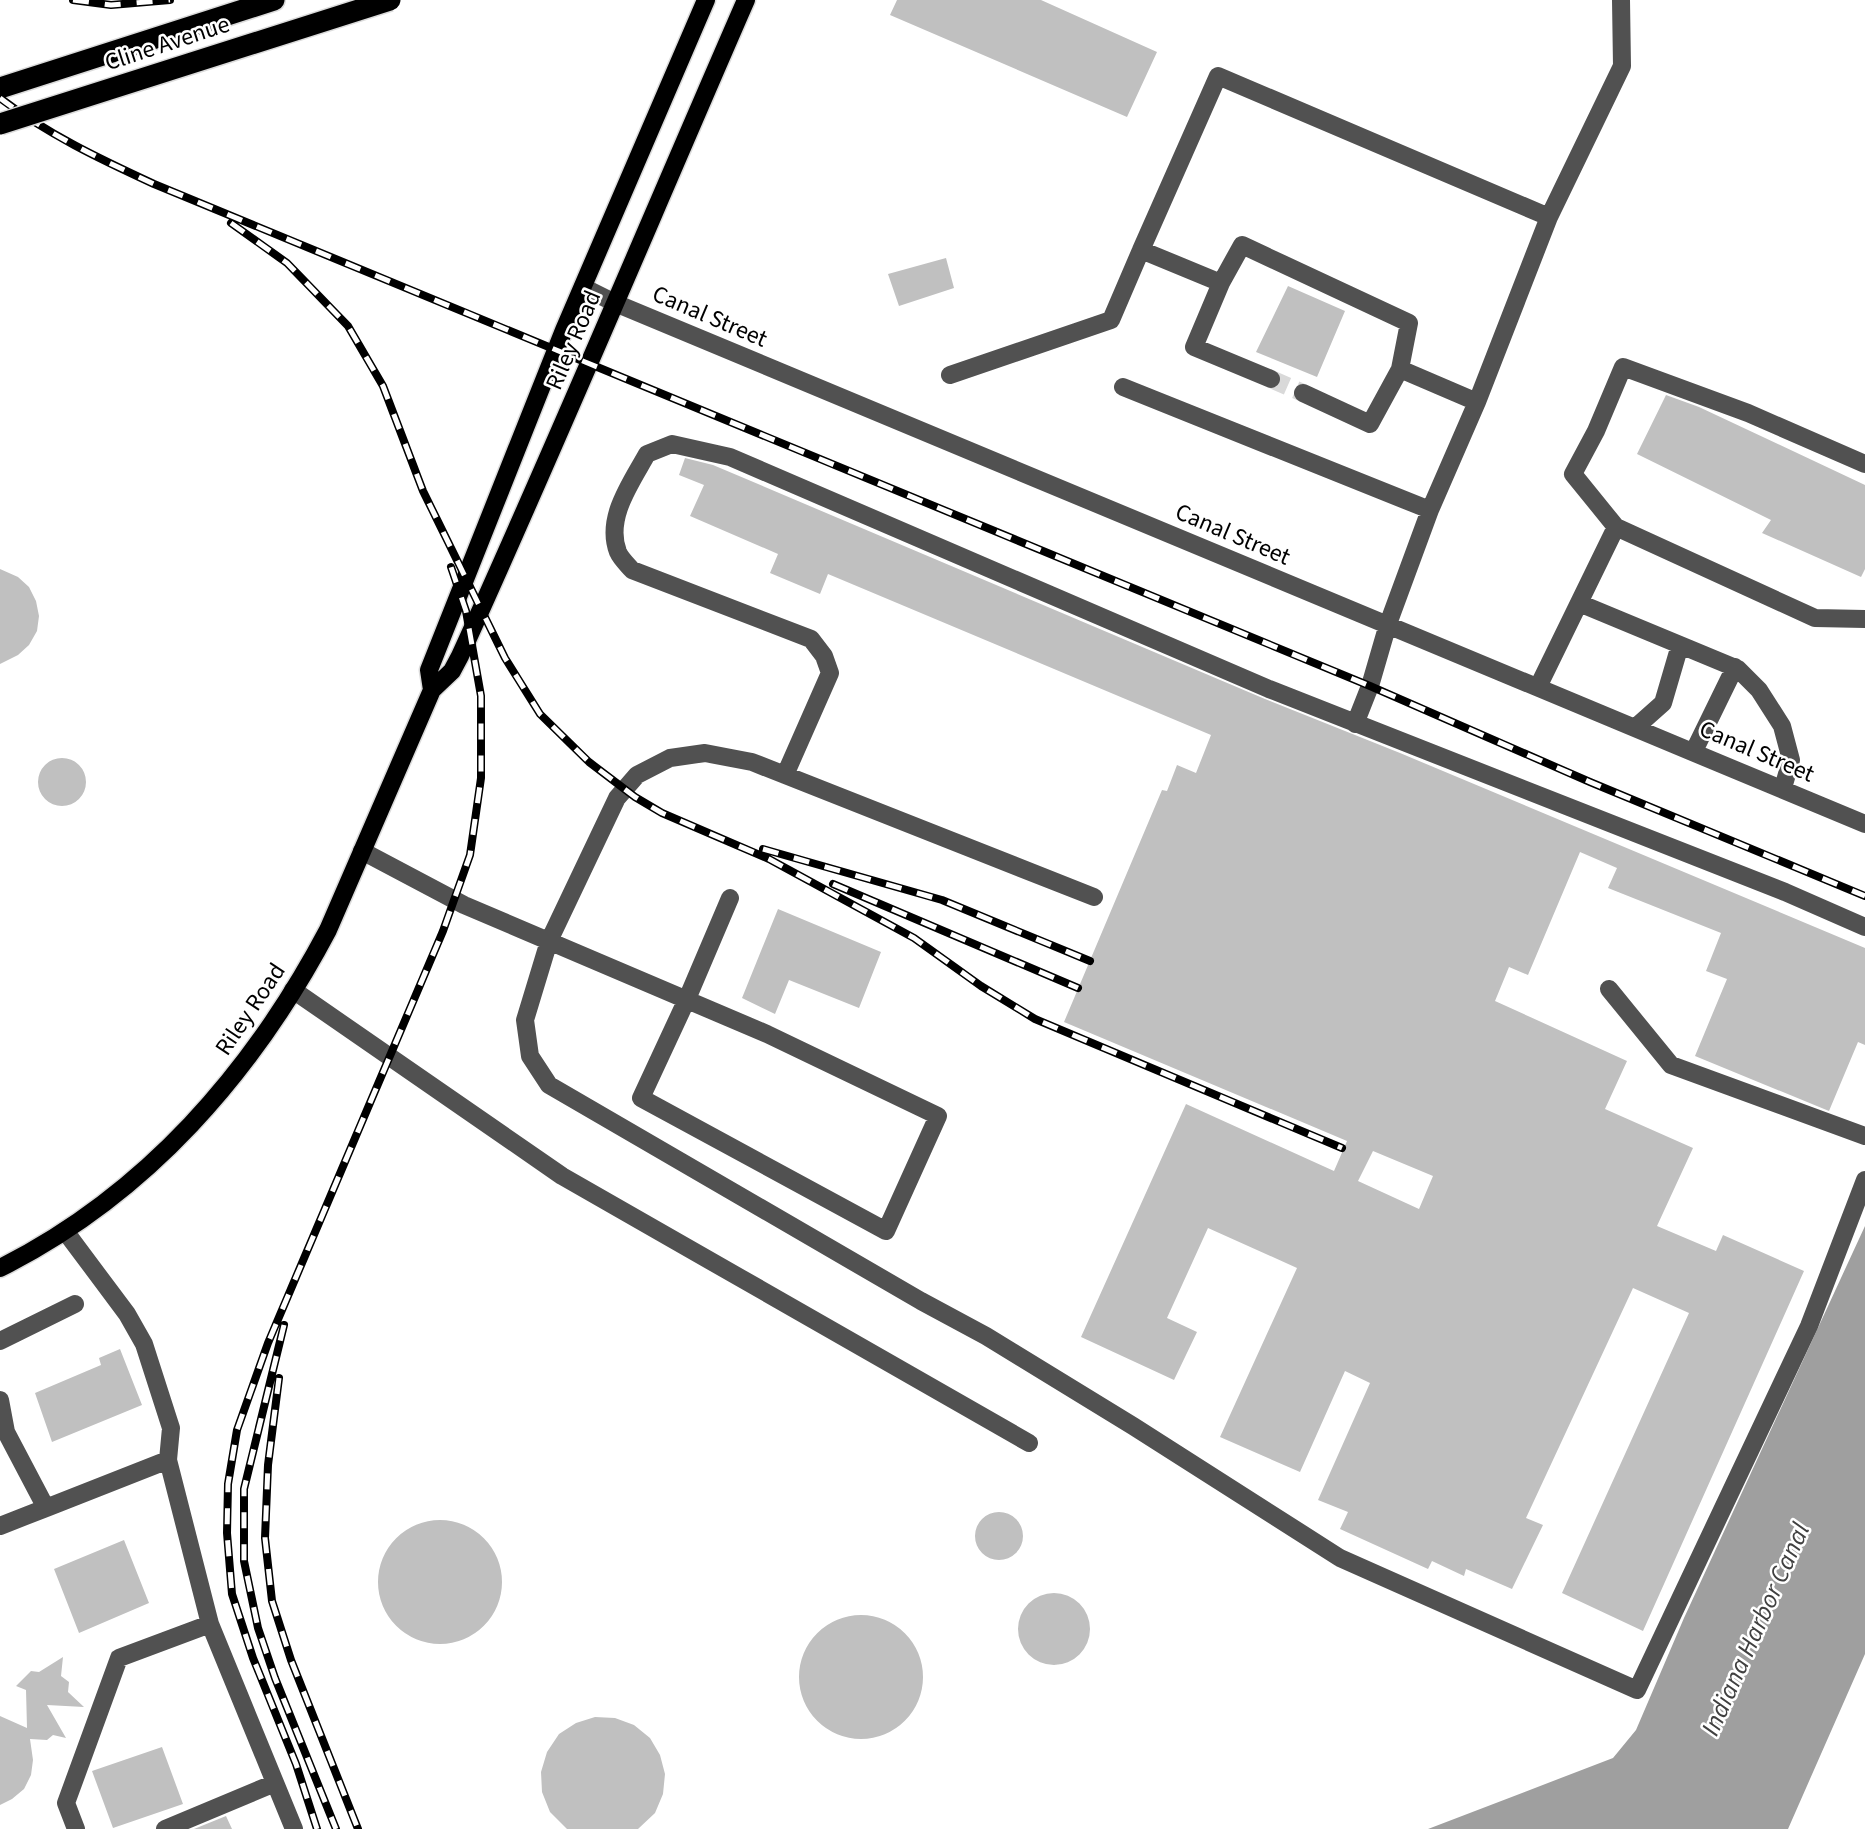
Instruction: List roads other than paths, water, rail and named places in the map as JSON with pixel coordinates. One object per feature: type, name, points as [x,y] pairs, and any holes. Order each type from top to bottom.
[{"type":"highway","points":[[0,88],[274,0]]},
{"type":"highway","name":"Cline Avenue","points":[[0,124],[390,0]]},
{"type":"main road","name":"Riley Road","points":[[432,691],[429,670],[583,287],[706,0]]},
{"type":"main road","name":"Riley Road","points":[[0,1268],[65,1231],[126,1185],[178,1138],[234,1078],[255,1051],[293,990],[328,930],[432,691],[452,671],[460,656],[574,401],[747,0]]},
{"type":"street","points":[[1355,724],[1430,510],[1477,402],[1549,217],[1622,66],[1621,0]]},
{"type":"street","points":[[950,375],[1111,320],[1218,76],[1549,217]]},
{"type":"street","points":[[1271,379],[1194,347],[1221,283],[1242,244],[1409,323],[1400,369],[1370,424],[1303,393]]},
{"type":"street","points":[[1141,250],[1221,283]]},
{"type":"street","name":"Canal Street","points":[[583,287],[615,303],[1865,824]]},
{"type":"street","points":[[1865,464],[1748,413],[1623,367],[1596,431],[1573,474],[1616,527],[1815,618],[1865,619]]},
{"type":"street","points":[[1400,369],[1477,402]]},
{"type":"street","points":[[1123,387],[1430,510]]},
{"type":"street","points":[[785,775],[830,673],[824,656],[811,639],[632,570],[619,554],[614,531],[621,501],[647,454],[672,444],[730,457],[1355,724],[1785,892],[1865,927]]},
{"type":"street","points":[[1538,687],[1616,527]]},
{"type":"street","points":[[1578,603],[1735,667],[1759,690],[1782,726],[1791,760],[1783,788]]},
{"type":"street","points":[[1636,727],[1662,703],[1680,645]]},
{"type":"street","points":[[1694,751],[1735,667]]},
{"type":"street","points":[[1094,897],[752,762],[705,753],[670,758],[637,775],[617,798],[549,941],[525,1020],[530,1056],[549,1085],[986,1336],[1340,1558],[1637,1690],[1809,1326],[1865,1180]]},
{"type":"street","points":[[362,851],[464,905],[687,999],[767,1034],[938,1116],[886,1231],[640,1098],[687,999],[730,898]]},
{"type":"street","points":[[1609,989],[1671,1065],[1865,1136]]},
{"type":"street","points":[[293,990],[562,1176],[1029,1443]]},
{"type":"street","points":[[65,1231],[127,1314],[144,1344],[171,1428],[168,1460],[210,1624],[294,1829]]},
{"type":"street","points":[[0,1341],[75,1304]]},
{"type":"street","points":[[0,1400],[3,1433],[46,1508]]},
{"type":"street","points":[[0,1526],[168,1460]]},
{"type":"street","points":[[76,1829],[66,1802],[119,1658],[210,1624]]},
{"type":"street","points":[[165,1829],[275,1783]]},
{"type":"water","name":"Indiana Harbor Canal","points":[[1865,1226],[1865,1654],[1788,1829],[1428,1829],[1613,1758],[1636,1730],[1684,1618]]},
{"type":"tunnel","points":[[1271,379],[1303,393]]},
{"type":"railway","points":[[73,0],[111,5],[170,0]]},
{"type":"railway","points":[[0,98],[55,134],[154,184],[1370,686],[1590,782],[1865,896]]},
{"type":"railway","points":[[231,223],[287,263],[348,326],[383,386],[423,491],[505,658],[540,714],[589,762],[635,797],[662,813],[769,859],[914,938],[981,986],[1035,1019],[1342,1148]]},
{"type":"railway","points":[[317,1829],[296,1764],[253,1658],[232,1594],[227,1533],[228,1484],[237,1430],[268,1343],[443,931],[470,855],[481,778],[481,696],[466,611],[451,567]]},
{"type":"railway","points":[[763,849],[942,900],[1090,961]]},
{"type":"railway","points":[[833,884],[1078,988]]},
{"type":"railway","points":[[284,1325],[244,1489],[244,1561],[258,1628],[275,1678],[336,1829]]},
{"type":"railway","points":[[279,1378],[268,1465],[265,1538],[272,1601],[291,1660],[358,1829]]}]
